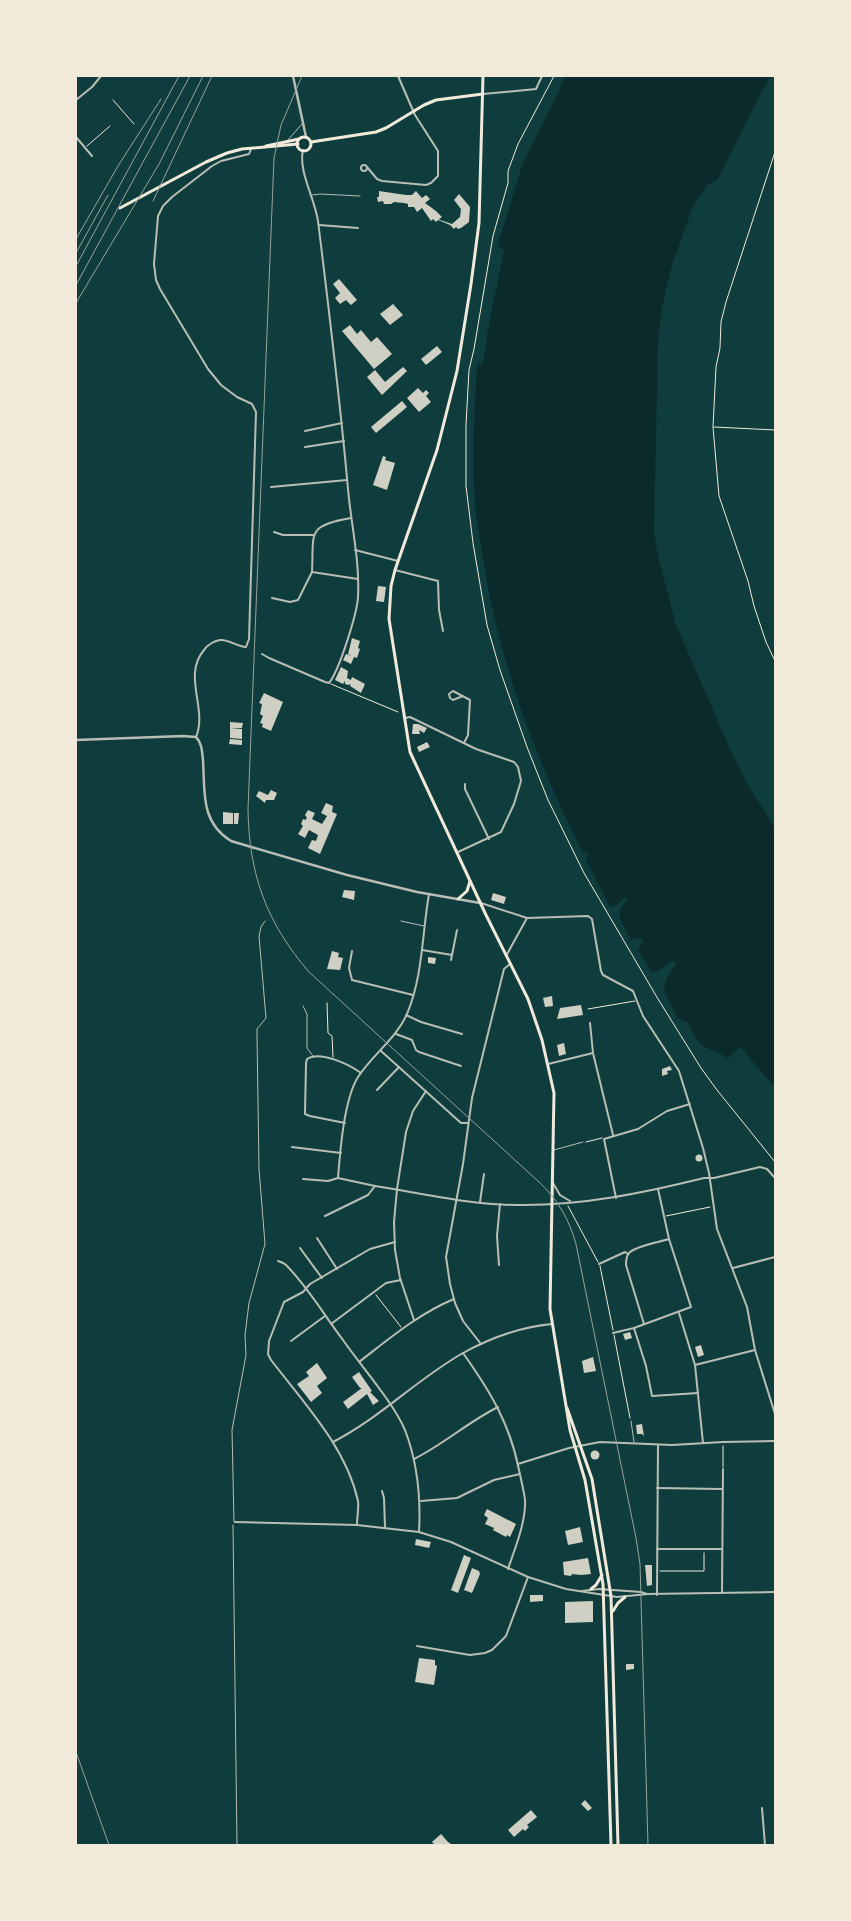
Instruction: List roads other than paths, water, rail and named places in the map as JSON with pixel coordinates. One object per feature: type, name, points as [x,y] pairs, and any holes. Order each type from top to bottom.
[{"type":"main road","points":[[483,76],[479,223],[462,339],[452,393],[437,450],[395,570],[391,586],[389,619],[410,752],[458,852],[480,903],[528,999],[548,1064],[554,1093],[550,1295],[552,1324],[564,1400],[585,1480],[604,1589],[611,1845]]},
{"type":"main road","points":[[311,142],[381,131],[413,110],[436,100],[483,94]]},
{"type":"main road","points":[[262,147],[306,137],[311,142]]},
{"type":"main road","points":[[299,139],[299,148],[303,150],[309,148],[311,142]]},
{"type":"main road","points":[[120,208],[215,158],[234,151],[298,144]]},
{"type":"main road","points":[[458,899],[467,891],[470,881]]},
{"type":"main road","points":[[564,1400],[581,1445],[596,1495],[611,1590],[618,1845]]},
{"type":"main road","points":[[591,1589],[596,1585],[602,1575]]},
{"type":"main road","points":[[612,1612],[618,1603],[625,1597]]},
{"type":"main road","points":[[608,1693],[615,1693]]},
{"type":"street","points":[[76,100],[92,87],[101,76]]},
{"type":"street","points":[[293,76],[306,137]]},
{"type":"street","points":[[367,167],[377,179],[382,181],[426,185],[436,178],[439,159],[438,151],[413,110],[398,76]]},
{"type":"street","points":[[483,94],[536,89],[542,76]]},
{"type":"street","points":[[76,137],[92,156]]},
{"type":"street","points":[[196,737],[200,725],[195,683],[196,660],[206,647],[220,640],[226,640],[246,647],[250,639],[256,412],[252,404],[237,397],[221,385],[208,368],[156,280],[154,264],[158,216],[162,206],[172,196],[212,166],[221,161],[249,154],[251,148]]},
{"type":"street","points":[[262,654],[329,683],[344,650],[355,618],[358,598],[358,579],[344,441],[319,225],[304,168],[303,150]]},
{"type":"street","points":[[319,225],[358,228]]},
{"type":"street","points":[[305,431],[342,423]]},
{"type":"street","points":[[305,447],[344,441]]},
{"type":"street","points":[[270,487],[347,480]]},
{"type":"street","points":[[272,598],[290,602],[298,600],[312,572],[313,535],[322,526],[351,518]]},
{"type":"street","points":[[274,532],[283,535],[313,535]]},
{"type":"street","points":[[355,550],[398,561]]},
{"type":"street","points":[[395,570],[438,581],[439,610],[443,632]]},
{"type":"street","points":[[312,572],[358,579]]},
{"type":"street","points":[[463,696],[453,700],[448,694],[453,691],[463,696],[470,700],[468,735],[464,743]]},
{"type":"street","points":[[404,718],[410,717],[464,743],[514,762],[521,774],[521,781],[514,804],[501,832],[489,839],[458,852]]},
{"type":"street","points":[[76,740],[196,737],[199,740],[202,750],[208,813],[212,824],[226,838],[250,848],[347,875],[429,894],[480,903],[527,918],[590,917],[592,919],[603,975],[633,991],[644,1018],[675,1063],[704,1148],[717,1228],[747,1306],[755,1350],[775,1414]]},
{"type":"street","points":[[464,784],[489,839]]},
{"type":"street","points":[[338,1178],[345,1123],[353,1089],[361,1073],[396,1034],[406,1015],[413,995],[422,950],[429,894]]},
{"type":"street","points":[[506,956],[527,918]]},
{"type":"street","points":[[451,960],[458,930]]},
{"type":"street","points":[[422,950],[452,955]]},
{"type":"street","points":[[352,951],[349,968],[352,980],[413,995]]},
{"type":"street","points":[[481,1344],[463,1321],[454,1299],[446,1257],[457,1199],[473,1093],[504,969],[510,964]]},
{"type":"street","points":[[406,1015],[421,1022],[462,1034]]},
{"type":"street","points":[[590,1023],[593,1053],[613,1135]]},
{"type":"street","points":[[396,1034],[412,1040],[416,1050],[419,1052],[461,1066]]},
{"type":"street","points":[[381,1051],[462,1123],[468,1123]]},
{"type":"street","points":[[548,1064],[593,1053]]},
{"type":"street","points":[[345,1123],[305,1114],[306,1062],[307,1059],[313,1056],[334,1059],[361,1073]]},
{"type":"street","points":[[376,1090],[399,1067]]},
{"type":"street","points":[[414,1320],[401,1280],[395,1242],[397,1189],[408,1121],[415,1106],[426,1091]]},
{"type":"street","points":[[616,1198],[604,1139],[613,1135],[638,1129],[667,1112],[690,1104]]},
{"type":"street","points":[[292,1147],[341,1153]]},
{"type":"street","points":[[303,1179],[328,1181],[338,1178],[375,1186],[480,1202],[500,1204],[552,1204],[616,1198],[760,1166],[767,1169],[775,1178]]},
{"type":"street","points":[[480,1202],[484,1174]]},
{"type":"street","points":[[553,1183],[560,1195],[571,1202]]},
{"type":"street","points":[[326,1216],[368,1196],[375,1186]]},
{"type":"street","points":[[613,1333],[634,1328],[679,1313],[691,1307],[669,1239],[658,1189]]},
{"type":"street","points":[[499,1265],[497,1236],[500,1204]]},
{"type":"street","points":[[317,1238],[337,1269]]},
{"type":"street","points":[[644,1324],[626,1265],[626,1258],[628,1254],[634,1250],[669,1239]]},
{"type":"street","points":[[357,1525],[358,1502],[346,1468],[333,1442],[271,1360],[268,1354],[269,1341],[284,1302],[304,1292],[310,1284],[370,1249],[395,1242]]},
{"type":"street","points":[[300,1248],[322,1278]]},
{"type":"street","points":[[599,1264],[621,1253],[625,1252],[628,1254]]},
{"type":"street","points":[[733,1268],[775,1257]]},
{"type":"street","points":[[278,1261],[285,1264],[306,1289],[390,1405],[404,1429],[414,1459],[421,1500],[418,1532]]},
{"type":"street","points":[[331,1324],[386,1284],[401,1280]]},
{"type":"street","points":[[359,1362],[429,1310],[454,1299]]},
{"type":"street","points":[[679,1313],[695,1365],[703,1443]]},
{"type":"street","points":[[292,1341],[325,1316]]},
{"type":"street","points":[[333,1442],[353,1432],[462,1353],[516,1331],[552,1324]]},
{"type":"street","points":[[634,1328],[646,1366],[652,1396],[698,1392]]},
{"type":"street","points":[[695,1365],[755,1350]]},
{"type":"street","points":[[462,1353],[486,1386],[498,1407],[511,1438],[518,1464],[525,1501],[520,1535],[508,1568]]},
{"type":"street","points":[[414,1459],[438,1447],[475,1419],[498,1407]]},
{"type":"street","points":[[518,1464],[575,1446],[611,1442],[658,1445],[775,1441]]},
{"type":"street","points":[[657,1595],[658,1445]]},
{"type":"street","points":[[722,1593],[723,1469]]},
{"type":"street","points":[[421,1500],[457,1498],[494,1480],[520,1474]]},
{"type":"street","points":[[657,1488],[722,1489]]},
{"type":"street","points":[[382,1491],[384,1498],[385,1527]]},
{"type":"street","points":[[235,1522],[357,1525],[385,1527],[418,1532],[451,1542],[528,1577],[566,1589],[625,1597],[648,1594]]},
{"type":"street","points":[[657,1549],[722,1549]]},
{"type":"street","points":[[417,1646],[470,1655],[485,1653],[492,1650],[506,1636],[528,1577]]},
{"type":"street","points":[[581,1591],[604,1589],[657,1595],[775,1592]]},
{"type":"street","points":[[762,1808],[765,1845]]},
{"type":"lane","points":[[287,142],[303,124]]},
{"type":"lane","points":[[312,196],[320,194],[355,197],[360,196]]},
{"type":"lane","points":[[235,1522],[232,1430],[246,1355],[248,1309],[265,1244],[259,1162],[257,1035],[258,1029],[266,1018],[259,936],[261,927],[265,921]]},
{"type":"lane","points":[[401,921],[424,926]]},
{"type":"lane","points":[[303,1006],[307,1014],[308,1048],[313,1056]]},
{"type":"lane","points":[[553,1150],[583,1142]]},
{"type":"lane","points":[[630,1421],[634,1444]]},
{"type":"lane","points":[[233,1525],[237,1845]]},
{"type":"water","points":[[566,76],[770,76],[717,180],[707,185],[693,206],[672,265],[662,307],[658,341],[654,533],[659,560],[676,625],[729,747],[748,785],[775,828],[775,1087],[747,1055],[747,1052],[740,1047],[728,1058],[708,1049],[700,1043],[692,1032],[688,1023],[678,1018],[664,992],[666,980],[676,964],[675,962],[670,961],[659,971],[651,972],[638,950],[643,941],[641,938],[631,940],[620,919],[619,911],[627,900],[624,898],[617,905],[610,907],[587,862],[586,858],[589,854],[586,852],[583,854],[566,819],[536,749],[511,677],[500,641],[491,603],[475,505],[474,436],[477,366],[483,362],[488,329],[504,251],[498,244],[523,163]]},
{"type":"tram line","points":[[302,76],[281,125],[274,158],[248,809],[249,833],[256,876],[271,916],[281,935],[309,972],[539,1182],[562,1210],[570,1226],[576,1244],[640,1564],[648,1845]]},
{"type":"railway","points":[[76,266],[179,76]]},
{"type":"railway","points":[[76,285],[190,76]]},
{"type":"railway","points":[[76,303],[159,164],[203,76]]},
{"type":"railway","points":[[153,201],[212,76]]},
{"type":"railway","points":[[76,239],[118,166],[161,99]]},
{"type":"railway","points":[[76,253],[108,195]]},
{"type":"railway","points":[[76,1752],[109,1845]]}]
